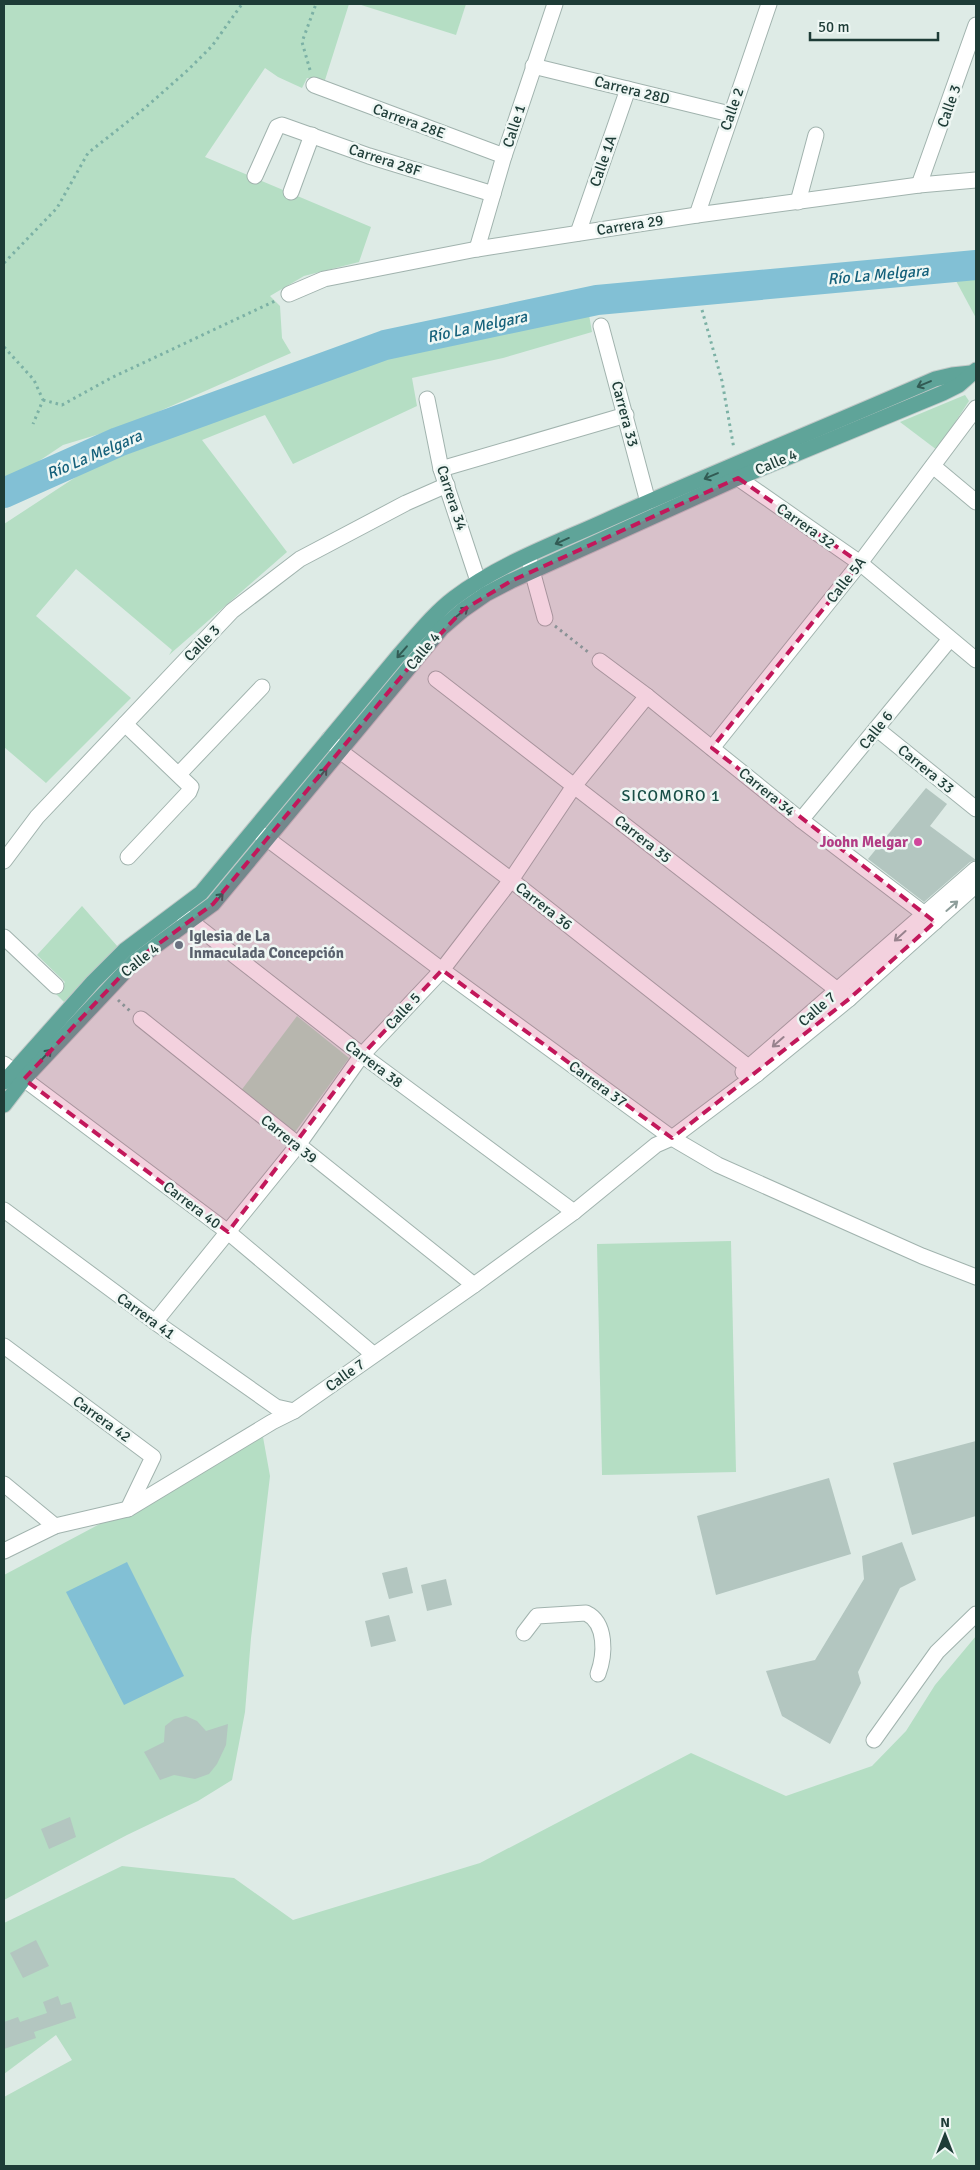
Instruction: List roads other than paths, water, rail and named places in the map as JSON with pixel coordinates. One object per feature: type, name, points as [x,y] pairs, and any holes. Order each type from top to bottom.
[{"type":"main road","name":"Calle 4","points":[[11,1074],[106,990],[135,961],[213,904],[442,628],[482,587],[528,556],[648,502],[737,471],[943,393],[959,385],[974,372]]},
{"type":"main road","name":"Calle 4","points":[[4,1105],[11,1074],[93,982],[125,950],[202,893],[329,739],[432,618],[452,599],[532,571],[737,471]]},
{"type":"street","name":"Calle 1","points":[[477,249],[504,156],[555,4]]},
{"type":"street","name":"Calle 2","points":[[697,215],[769,4]]},
{"type":"street","name":"Calle 3","points":[[919,185],[972,54],[976,25]]},
{"type":"street","name":"Carrera 28D","points":[[533,66],[730,114]]},
{"type":"street","name":"Carrera 28E","points":[[314,85],[504,156]]},
{"type":"street","name":"Calle 1A","points":[[578,233],[628,89]]},
{"type":"street","name":"Carrera 28F","points":[[255,176],[279,124],[369,156],[492,194]]},
{"type":"street","points":[[798,202],[816,135]]},
{"type":"street","points":[[291,192],[312,136]]},
{"type":"street","name":"Carrera 29","points":[[288,294],[324,279],[477,249],[697,215],[919,185],[976,180]]},
{"type":"street","name":"Carrera 33","points":[[601,326],[648,502]]},
{"type":"street","name":"Carrera 34","points":[[427,399],[441,469],[482,587]]},
{"type":"street","name":"Calle 5A","points":[[712,748],[860,563],[976,408]]},
{"type":"street","points":[[441,469],[626,415]]},
{"type":"street","points":[[933,466],[976,502]]},
{"type":"street","name":"Carrera 32","points":[[737,471],[860,563],[976,660]]},
{"type":"street","name":"Calle 3","points":[[4,861],[37,817],[232,611],[300,559],[406,503],[447,485]]},
{"type":"street","points":[[528,556],[545,618]]},
{"type":"street","name":"Calle 6","points":[[801,820],[950,639]]},
{"type":"street","name":"Carrera 34","points":[[600,661],[647,696],[801,820],[930,918]]},
{"type":"street","name":"Carrera 35","points":[[436,679],[844,995]]},
{"type":"street","points":[[179,774],[262,687]]},
{"type":"street","name":"Calle 5","points":[[155,1322],[298,1145],[362,1055],[442,970],[511,880],[574,786],[647,696]]},
{"type":"street","points":[[125,724],[191,787],[189,792],[128,858]]},
{"type":"street","name":"Carrera 33","points":[[876,729],[976,809]]},
{"type":"street","name":"Carrera 36","points":[[329,739],[340,751],[511,880],[753,1071]]},
{"type":"street","name":"Carrera 37","points":[[255,830],[664,1138],[718,1165],[922,1256],[976,1277]]},
{"type":"street","name":"Calle 7","points":[[4,1552],[55,1526],[128,1509],[272,1422],[294,1411],[474,1285],[574,1212],[664,1138],[753,1071],[844,995],[930,918],[976,869]]},
{"type":"street","name":"Calle 7","points":[[930,918],[976,885]]},
{"type":"street","name":"Carrera 38","points":[[177,910],[362,1055],[574,1212]]},
{"type":"street","points":[[4,937],[56,986]]},
{"type":"street","name":"Carrera 39","points":[[142,1019],[474,1285]]},
{"type":"street","name":"Carrera 40","points":[[11,1074],[228,1232],[373,1354]]},
{"type":"street","name":"Carrera 41","points":[[4,1210],[155,1322],[276,1407],[294,1411]]},
{"type":"street","name":"Carrera 42","points":[[4,1346],[153,1457],[128,1509]]},
{"type":"street","points":[[4,1484],[55,1526]]},
{"type":"street","points":[[524,1633],[537,1616],[586,1613],[592,1616],[596,1621],[604,1646],[603,1662],[598,1674]]},
{"type":"street","points":[[874,1740],[937,1652],[976,1614]]},
{"type":"water","points":[[127,1562],[184,1676],[124,1705],[66,1592]]},
{"type":"waterway","name":"Río La Melgara","points":[[4,493],[118,442],[385,345],[597,300],[976,265]]},
{"type":"place","name":"Joohn Melgar","points":[[918,842]]},
{"type":"place","name":"Iglesia de La Inmaculada Concepción","points":[[179,945]]},
{"type":"district","name":"SICOMORO 1","points":[[671,795]]}]
